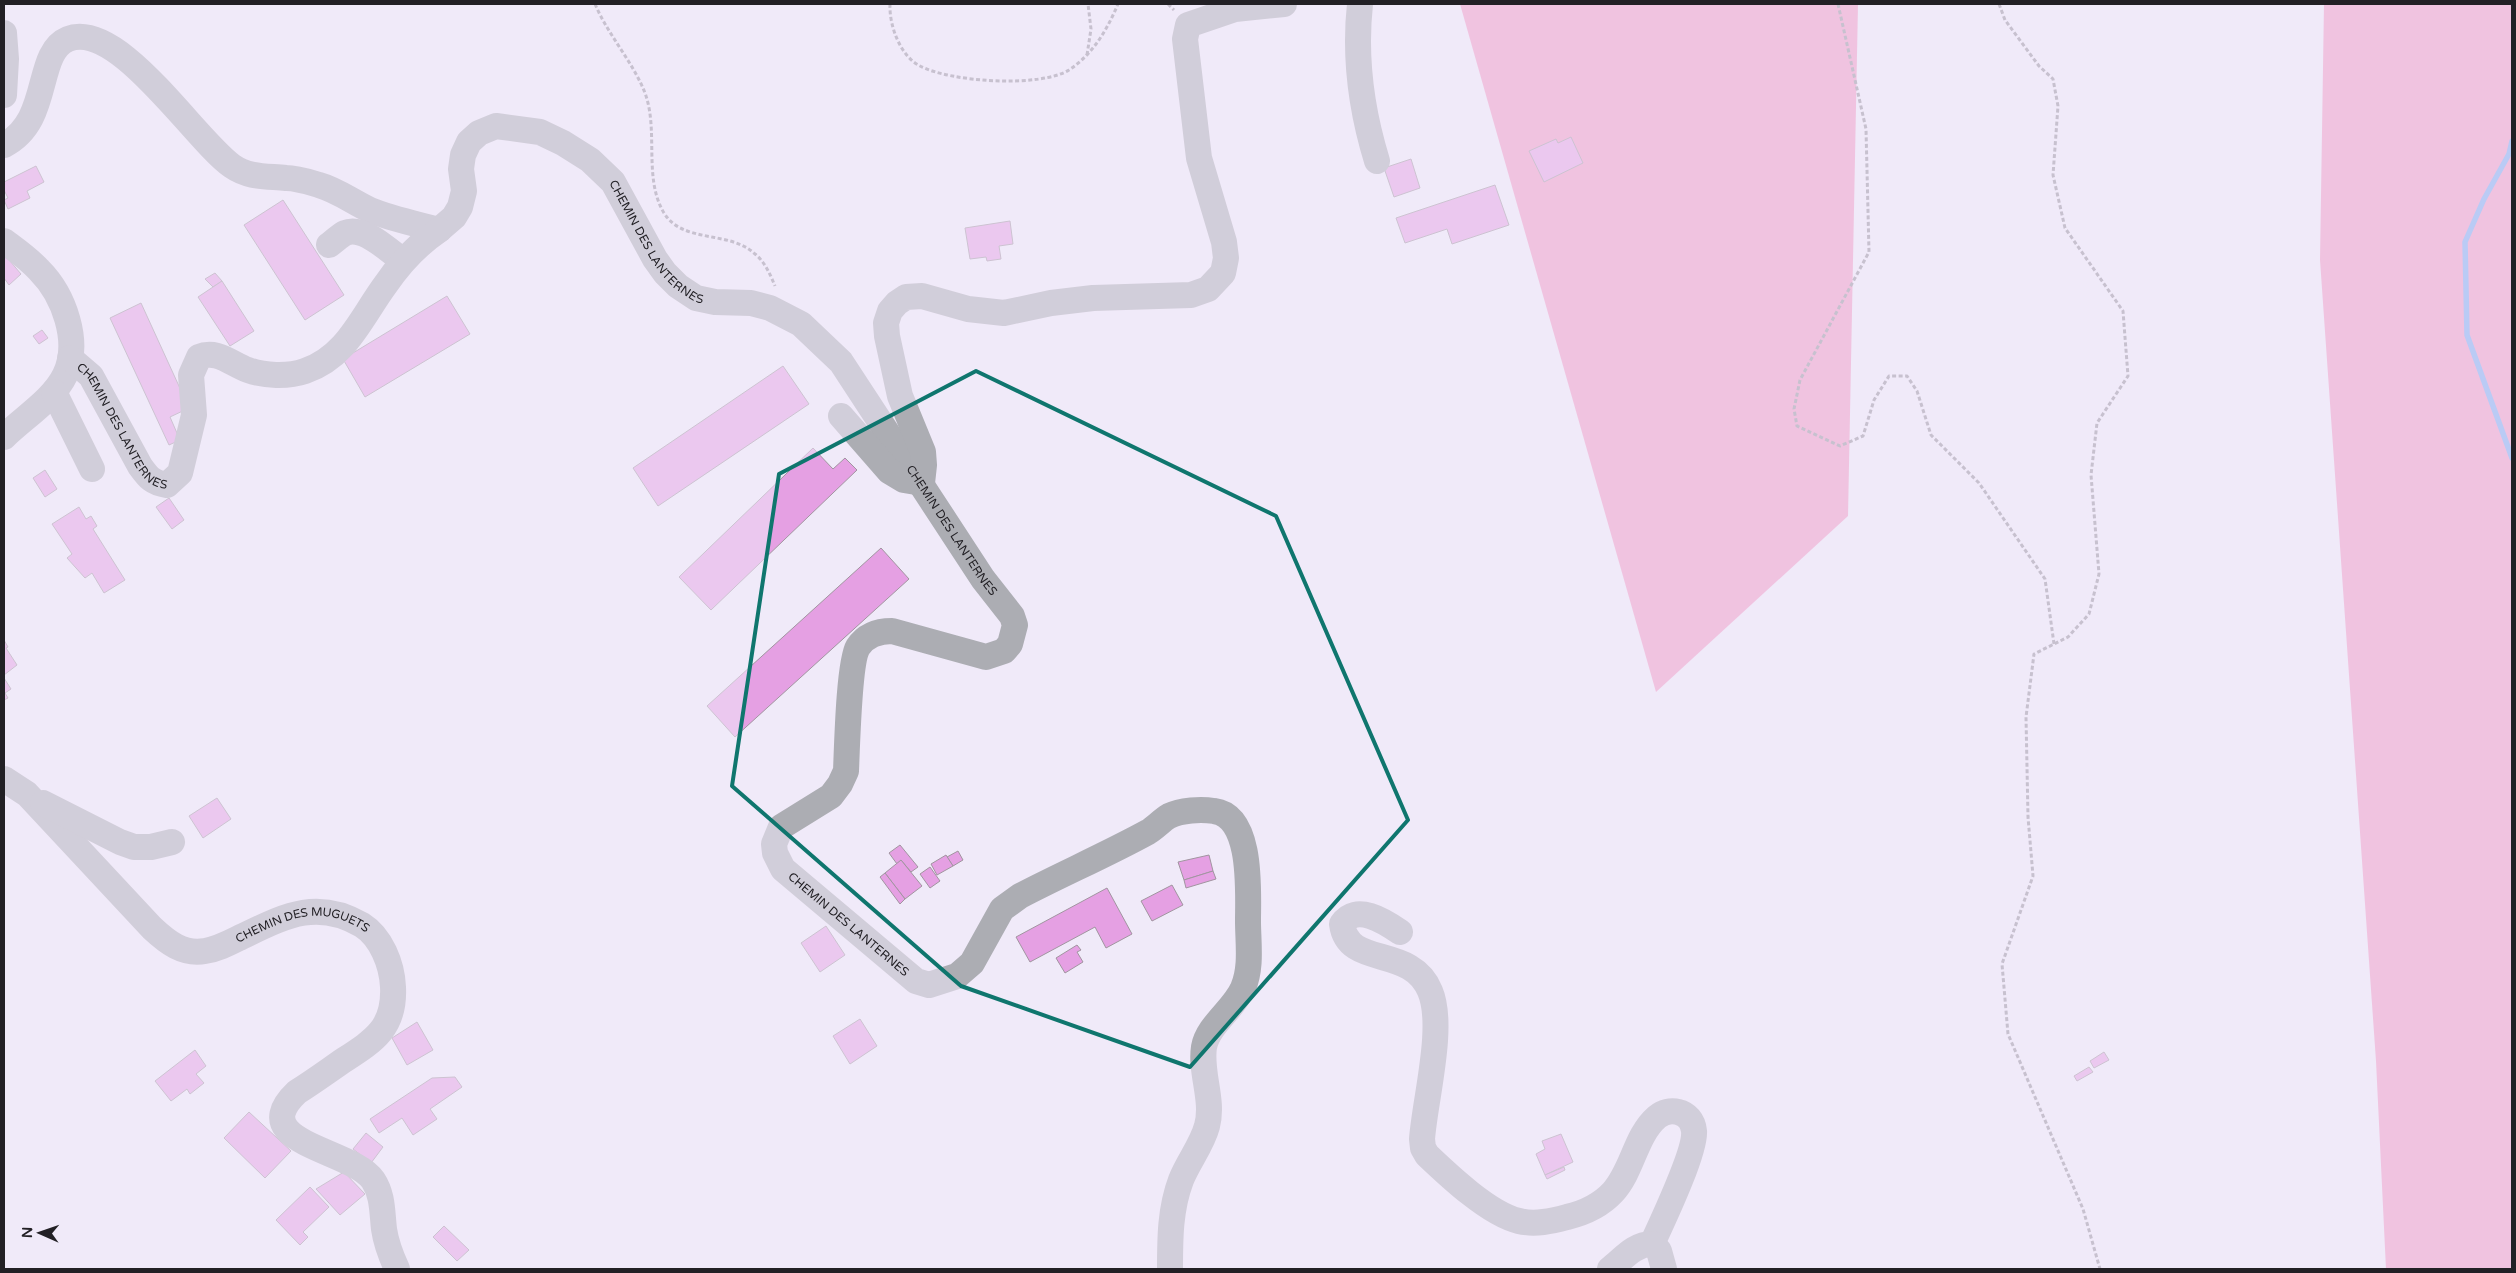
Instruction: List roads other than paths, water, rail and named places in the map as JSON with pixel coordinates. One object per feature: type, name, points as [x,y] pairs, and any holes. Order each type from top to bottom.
[{"type":"street","points":[[841,416],[889,471],[904,480],[922,483],[923,452],[900,396],[890,354],[886,323],[890,311],[906,297],[922,296],[968,309],[1004,313],[1051,303],[1093,298],[1174,297],[1190,295],[1208,289],[1223,273],[1226,258],[1224,242],[1199,158],[1186,39],[1188,25],[1235,9],[1284,4]]},
{"type":"street","points":[[1360,4],[1357,34],[1358,75],[1366,124],[1377,161]]},
{"type":"street","points":[[4,32],[6,59],[4,95]]},
{"type":"street","points":[[4,145],[27,124],[39,103],[49,58],[57,46],[67,40],[88,38],[99,40],[125,56],[222,157],[244,173],[258,177],[296,179],[322,186],[372,210],[439,230]]},
{"type":"street","name":"CHEMIN DES LANTERNES","points":[[70,358],[91,376],[149,479],[157,484],[167,484],[180,473],[194,415],[191,375],[199,357],[207,354],[216,355],[249,370],[268,374],[286,374],[305,371],[341,348],[357,330],[384,285],[404,261],[419,244],[454,217],[460,207],[464,191],[463,155],[469,142],[479,133],[496,126],[540,132],[563,143],[590,160],[613,182],[655,259],[665,273],[678,286],[696,298],[715,302],[751,303],[787,316],[801,324],[841,362],[983,578],[1012,616],[1014,625],[1010,644],[1004,651],[986,658],[892,631],[872,634],[864,640],[854,656],[846,771],[840,784],[831,796],[781,827],[774,844],[775,853],[783,869],[916,981],[929,985],[957,976],[972,963],[1002,909],[1020,896],[1150,831],[1170,816],[1189,811],[1214,811],[1228,815],[1239,832],[1244,848],[1248,877],[1249,969],[1243,988],[1234,1004],[1209,1035],[1204,1046],[1203,1062],[1209,1098],[1208,1125],[1181,1180],[1172,1211],[1170,1269]]},
{"type":"street","points":[[329,245],[346,233],[357,232],[367,235],[404,261]]},
{"type":"street","points":[[4,241],[40,271],[58,296],[68,322],[72,340],[70,358],[65,375],[54,392],[4,437]]},
{"type":"street","points":[[54,392],[92,469]]},
{"type":"street","name":"CHEMIN DES MUGUETS","points":[[4,779],[26,794],[120,842],[134,847],[151,847],[172,842]]},
{"type":"street","name":"CHEMIN DES MUGUETS","points":[[26,794],[152,928],[169,943],[186,950],[204,952],[220,947],[280,918],[304,912],[326,910],[349,917],[370,930],[387,956],[393,978],[394,1004],[387,1023],[375,1040],[297,1092],[286,1102],[280,1115],[284,1128],[293,1136],[352,1162],[372,1179],[378,1190],[389,1252],[397,1269]]},
{"type":"street","points":[[1400,932],[1375,916],[1352,915],[1342,924],[1348,942],[1356,949],[1393,958],[1406,965],[1417,972],[1426,982],[1431,993],[1435,1026],[1422,1139],[1423,1148],[1427,1155],[1495,1210],[1518,1221],[1539,1223],[1557,1220],[1591,1208],[1614,1191],[1651,1123],[1663,1113],[1673,1110],[1680,1112],[1687,1116],[1692,1123],[1694,1132],[1692,1144],[1677,1188],[1652,1244]]},
{"type":"street","points":[[1610,1269],[1632,1250],[1645,1244],[1652,1244],[1659,1251],[1664,1269]]},
{"type":"waterway","points":[[2512,141],[2509,154],[2484,199],[2465,242],[2467,335],[2512,458]]}]
